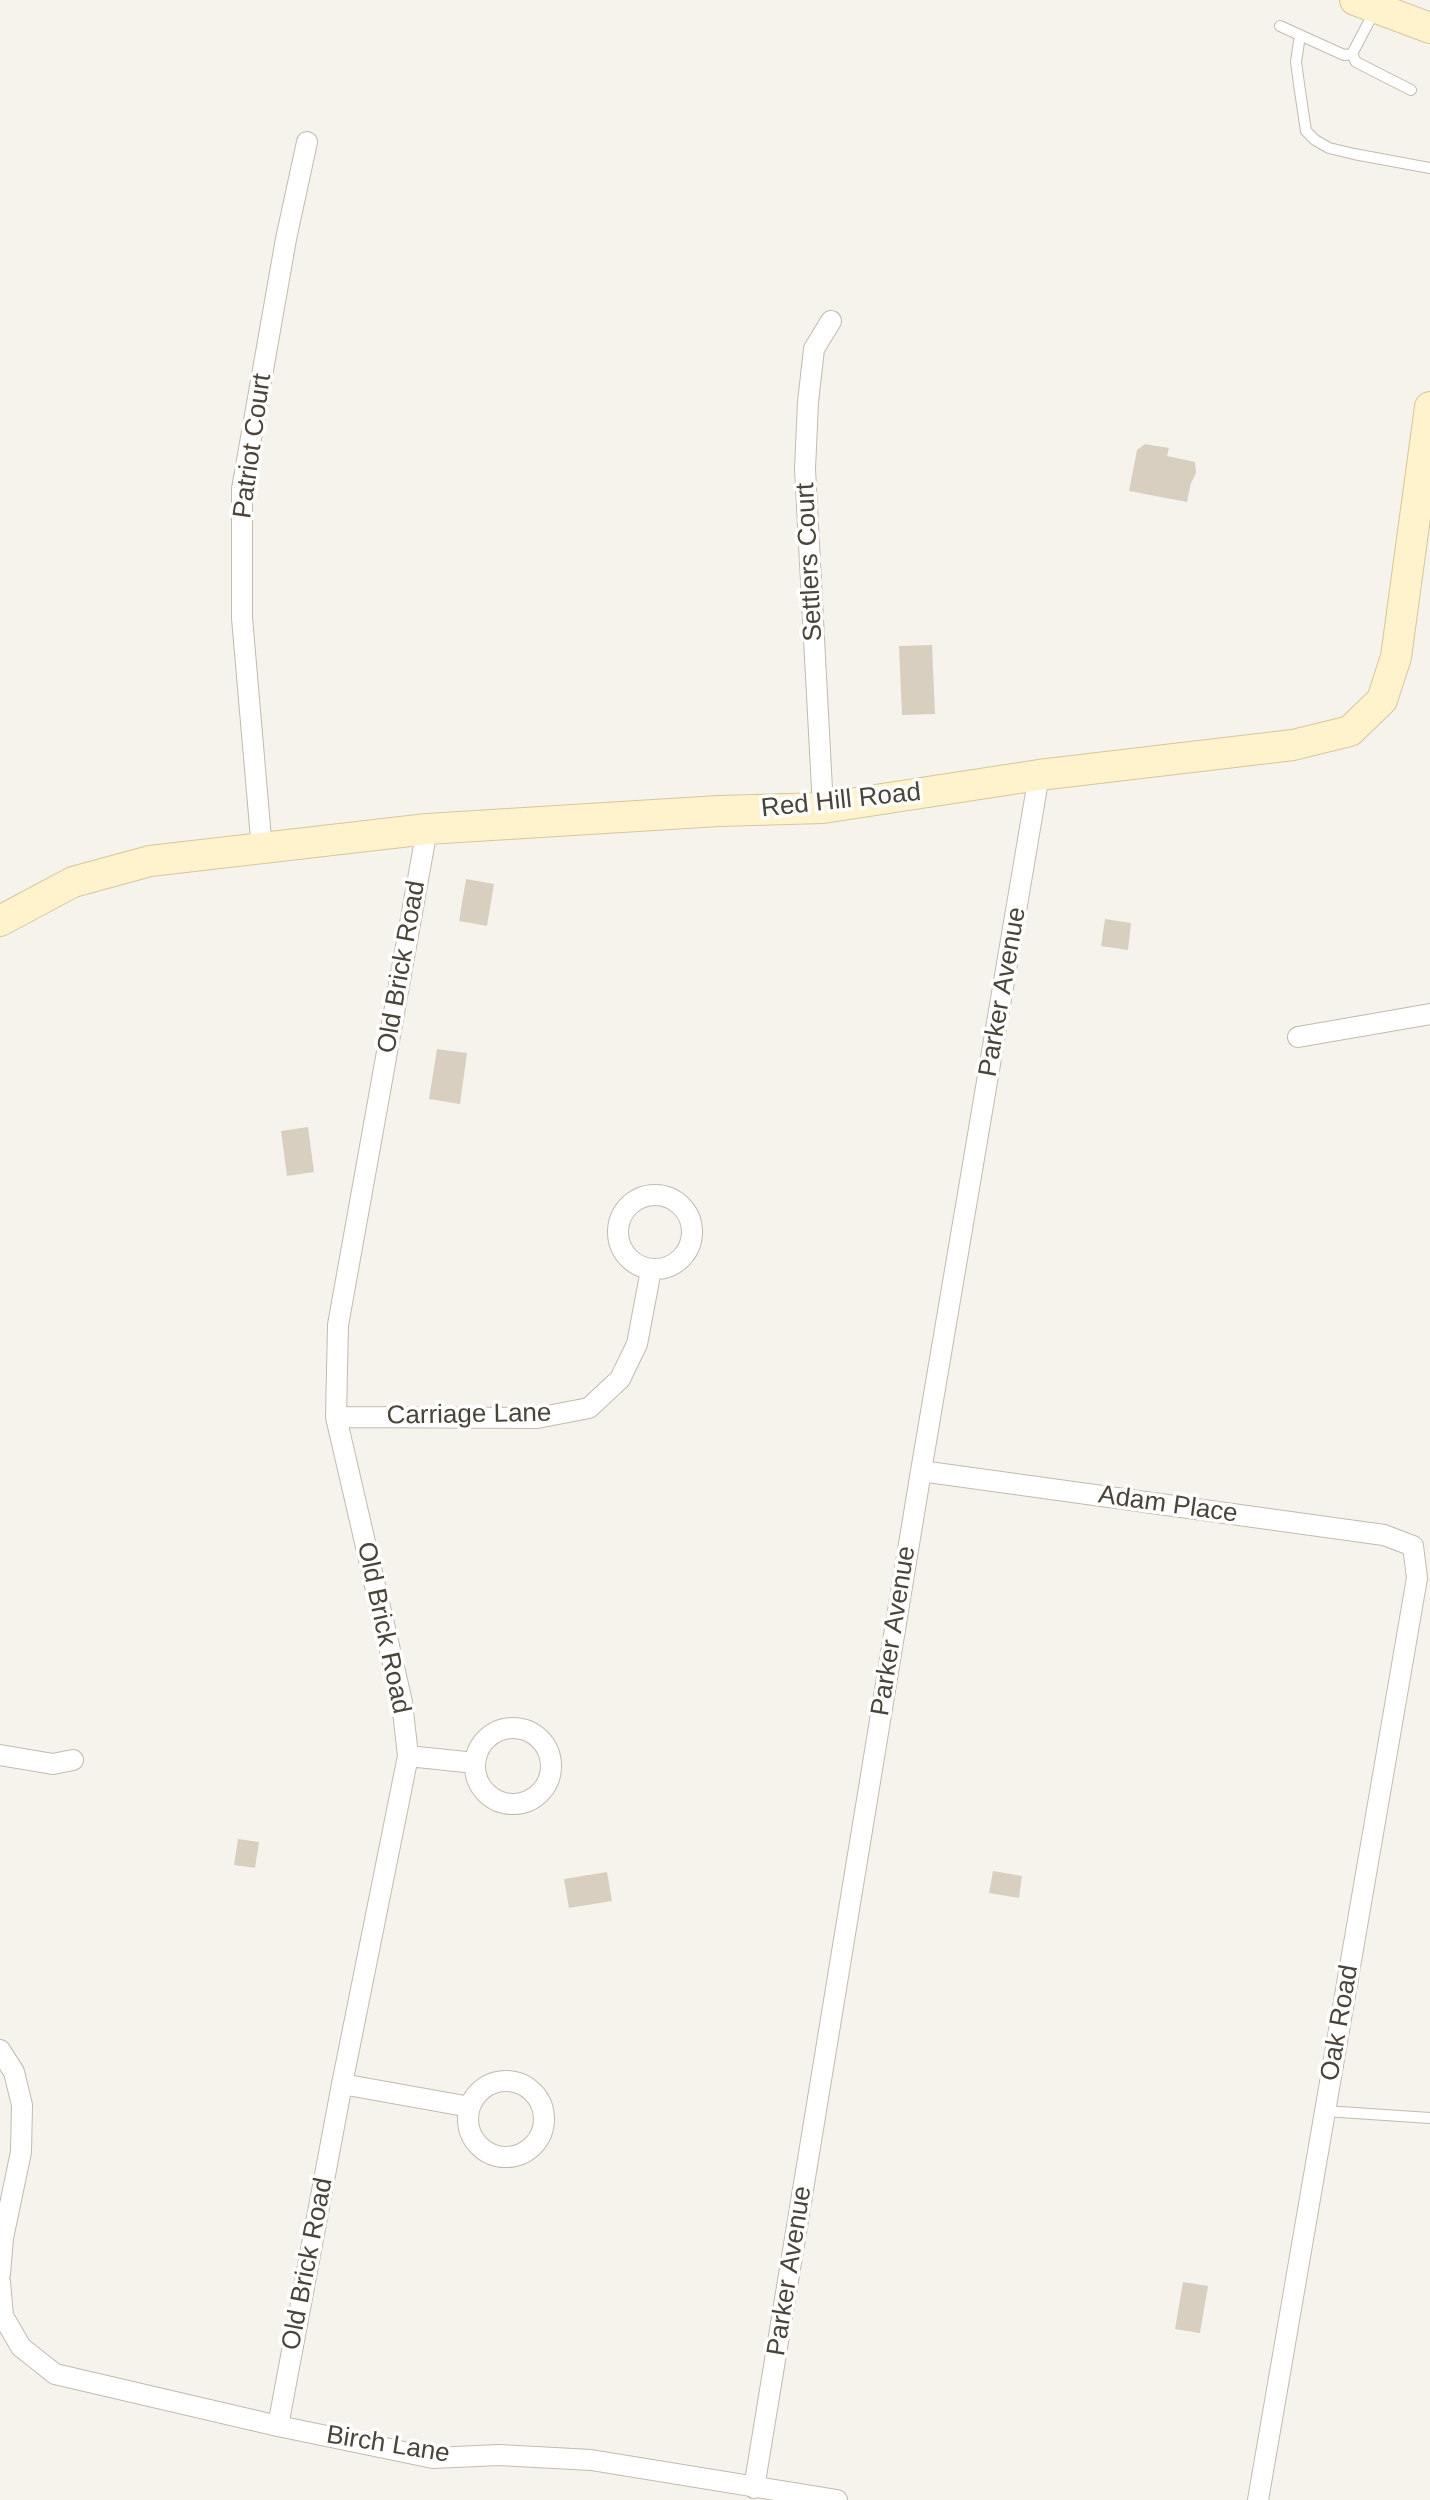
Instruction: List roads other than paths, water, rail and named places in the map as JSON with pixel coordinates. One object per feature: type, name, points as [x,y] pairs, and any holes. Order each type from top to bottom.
[{"type":"street","points":[[1366,4],[1430,28]]},
{"type":"street","name":"Patriot Court","points":[[262,850],[242,618],[242,489],[286,239],[307,142]]},
{"type":"street","name":"Settlers Court","points":[[823,808],[805,469],[814,349],[831,321]]},
{"type":"street","name":"Red Hill Road","points":[[0,921],[73,882],[150,861],[427,829],[719,811],[823,808],[1039,775],[1293,745],[1350,731],[1382,700],[1396,657],[1430,407]]},
{"type":"street","name":"Parker Avenue","points":[[754,2488],[1039,775]]},
{"type":"street","name":"Old Brick Road","points":[[278,2426],[408,1756],[402,1702],[336,1417],[338,1325],[427,829]]},
{"type":"street","points":[[1298,1037],[1430,1014]]},
{"type":"street","name":"Carriage Lane","points":[[336,1417],[537,1418],[589,1408],[620,1379],[637,1344],[651,1270]]},
{"type":"street","name":"Adam Place","points":[[921,1471],[1384,1535],[1413,1546]]},
{"type":"street","name":"Oak Road","points":[[1258,2500],[1417,1578],[1413,1546]]},
{"type":"street","points":[[0,1755],[53,1764],[73,1760]]},
{"type":"street","points":[[408,1756],[475,1763]]},
{"type":"street","points":[[0,2050],[14,2072],[22,2105],[21,2152],[3,2238],[0,2274]]},
{"type":"street","points":[[342,2084],[470,2107]]},
{"type":"street","name":"Birch Lane","points":[[0,2282],[3,2316],[21,2347],[55,2374],[433,2458],[499,2455],[591,2460],[837,2500]]},
{"type":"lane","points":[[1366,4],[1352,54],[1356,62],[1411,90]]},
{"type":"lane","points":[[1280,26],[1344,55],[1352,54]]},
{"type":"lane","points":[[1300,35],[1296,62],[1306,131],[1329,148],[1430,168]]},
{"type":"lane","points":[[1325,2111],[1430,2118]]}]
